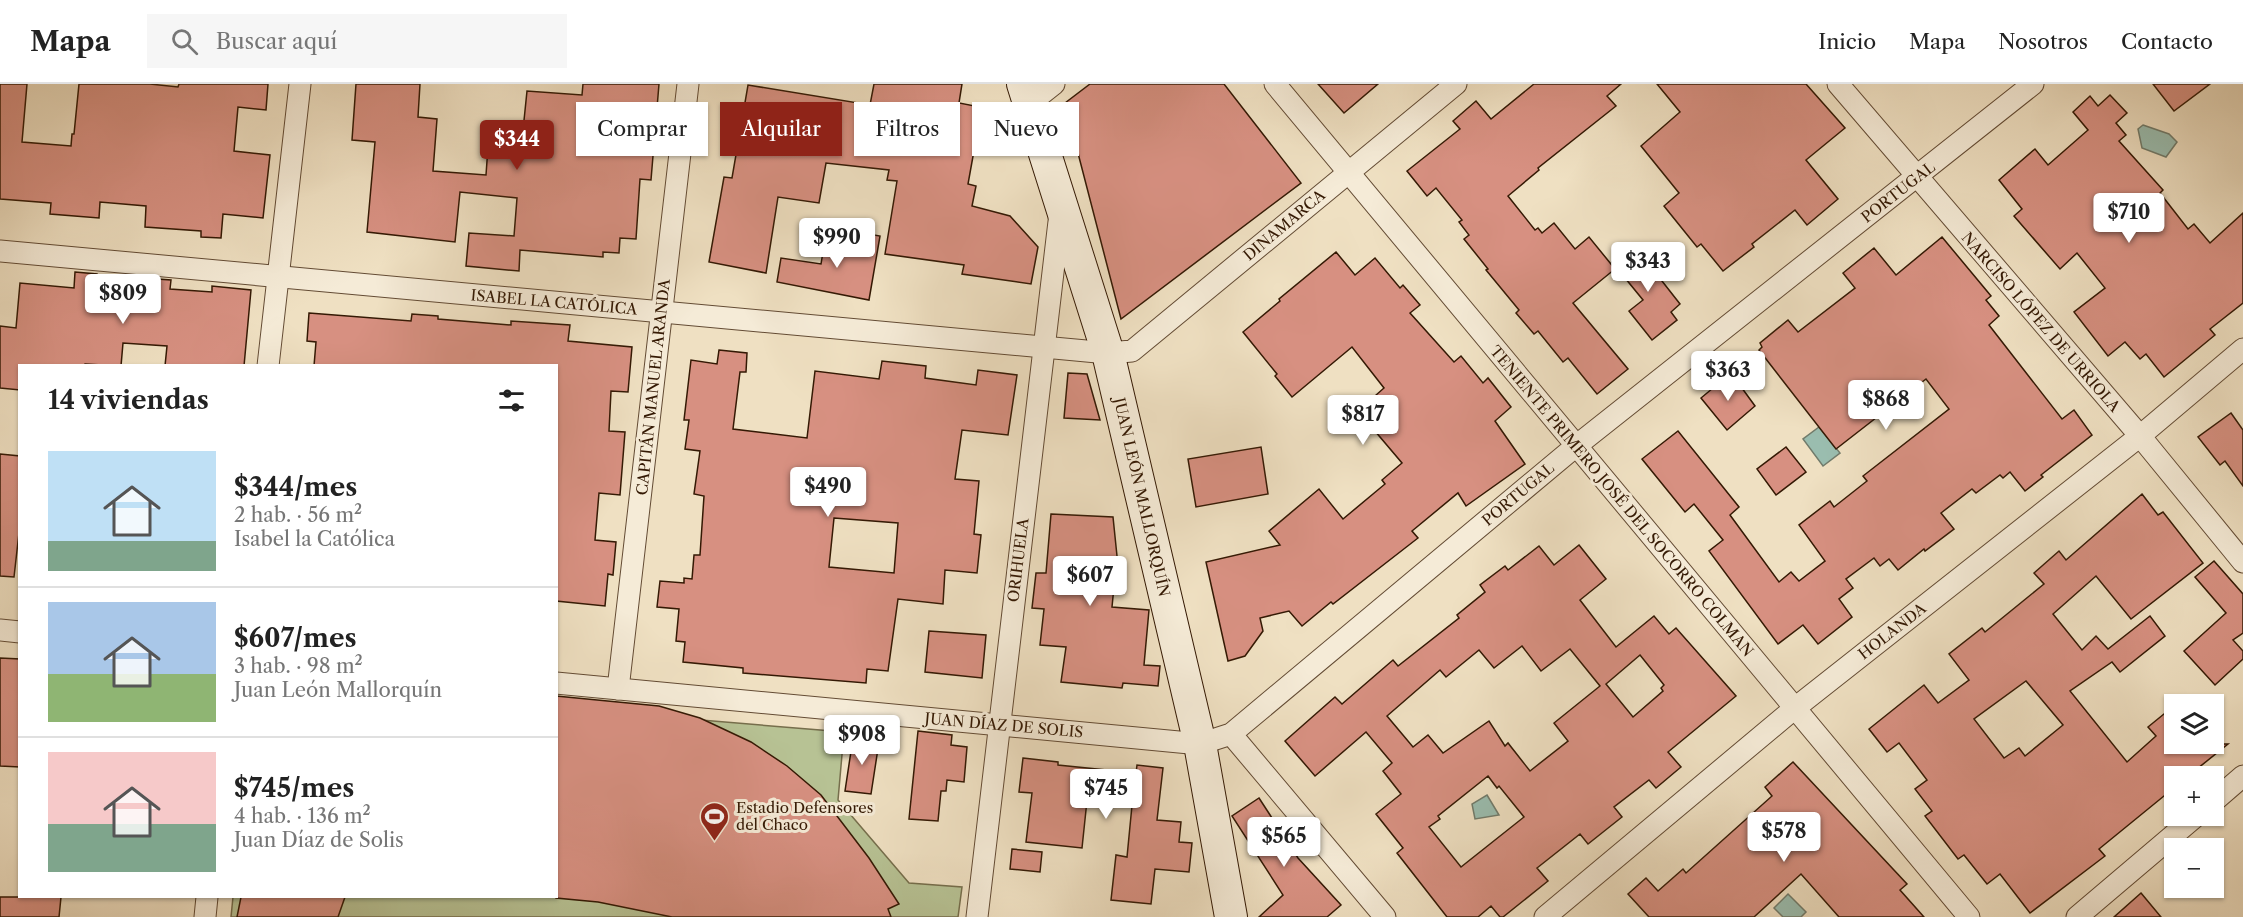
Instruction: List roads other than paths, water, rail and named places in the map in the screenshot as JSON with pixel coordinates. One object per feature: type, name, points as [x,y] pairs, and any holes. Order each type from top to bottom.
[{"type":"street","points":[[268,364],[300,84]]},
{"type":"street","name":"CAPITÁN MANUEL ARANDA","points":[[618,689],[688,84]]},
{"type":"street","points":[[1027,94],[1054,84]]},
{"type":"street","name":"TENIENTE PRIMERO JOSÉ DEL SOCORRO COLMAN","points":[[1275,84],[1969,917]]},
{"type":"street","name":"DINAMARCA","points":[[1108,353],[1132,351],[1456,84]]},
{"type":"street","name":"NARCISO LÓPEZ DE URRIOLA","points":[[1838,84],[2140,436],[2243,562]]},
{"type":"street","name":"PORTUGAL","points":[[1200,744],[1231,734],[1576,446],[2033,84]]},
{"type":"street","name":"JUAN LEÓN MALLORQUÍN","points":[[1027,94],[1108,353],[1200,744],[1231,917]]},
{"type":"street","name":"ORIHUELA","points":[[977,917],[1061,204]]},
{"type":"street","name":"ISABEL LA CATÓLICA","points":[[0,251],[1108,353]]},
{"type":"street","name":"HOLANDA","points":[[1545,917],[1795,708],[2140,436],[2243,349]]},
{"type":"street","points":[[0,630],[18,632]]},
{"type":"street","name":"JUAN DÍAZ DE SOLIS","points":[[558,683],[1200,744]]},
{"type":"street","points":[[1231,734],[1385,917]]},
{"type":"street","points":[[2224,792],[2243,776]]},
{"type":"street","points":[[2077,917],[2184,826]]},
{"type":"street","points":[[205,917],[207,898]]},
{"type":"place","name":"Estadio Defensores del Chaco","points":[[715,842]]}]
